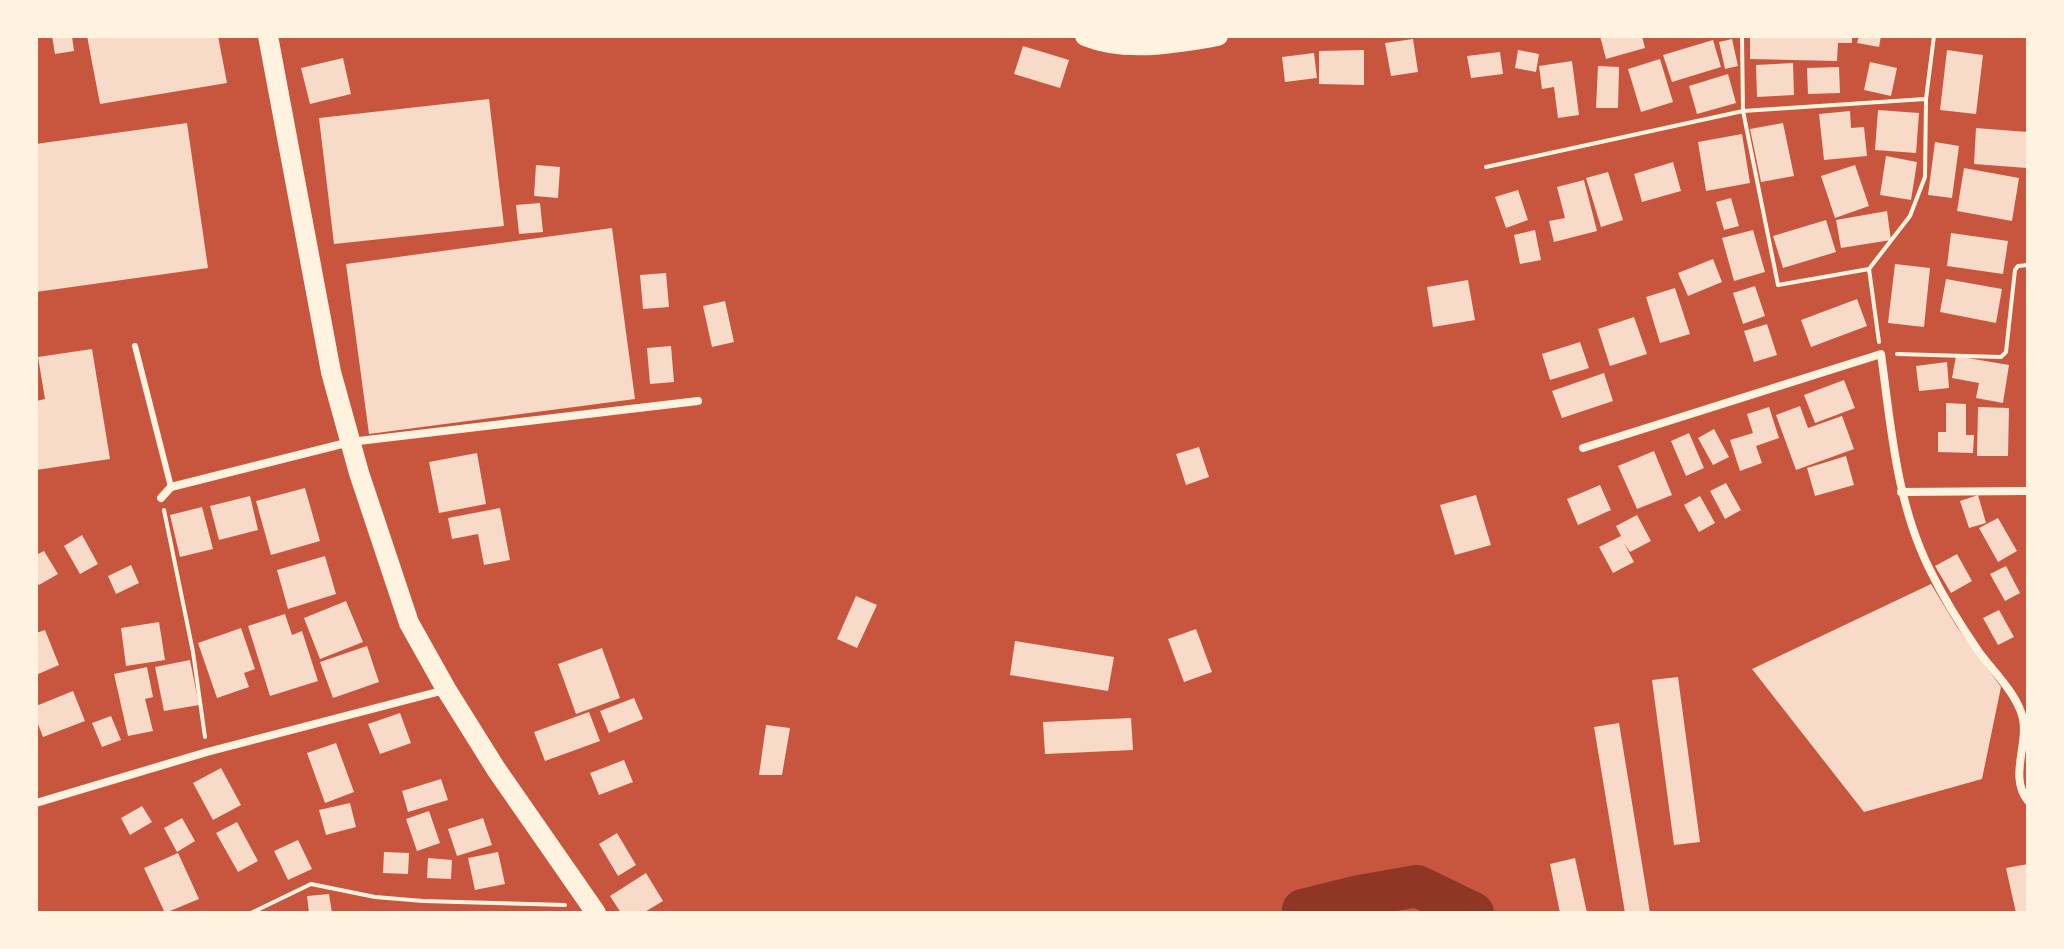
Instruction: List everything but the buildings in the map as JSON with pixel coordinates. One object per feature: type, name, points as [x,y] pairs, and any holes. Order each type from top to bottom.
[{"type":"highway","points":[[268,36],[331,372],[359,473],[409,623],[496,769],[594,910]]},
{"type":"highway","points":[[1085,36],[1101,42],[1144,45],[1218,36]]},
{"type":"street","points":[[1583,448],[1881,354],[1901,492],[1909,521],[1929,568],[1972,641],[2017,702],[2023,716],[2019,781],[2028,801]]},
{"type":"street","points":[[161,498],[171,487],[350,442],[698,401]]},
{"type":"street","points":[[1901,492],[2028,491]]},
{"type":"street","points":[[36,803],[207,752],[446,689]]},
{"type":"lane","points":[[135,346],[171,487]]},
{"type":"path","points":[[1742,36],[1743,111],[1778,285],[1869,269],[1910,216],[1925,177],[1926,99],[1934,36]]},
{"type":"path","points":[[1486,167],[1743,111],[1926,99]]},
{"type":"path","points":[[1869,269],[1881,354],[2001,357],[2006,352],[2015,270],[2018,266],[2028,265]]},
{"type":"path","points":[[161,498],[193,652],[207,752]]},
{"type":"path","points":[[251,913],[311,884],[375,897],[594,910]]},
{"type":"waterway","points":[[1303,910],[1417,886],[1473,913]]}]
